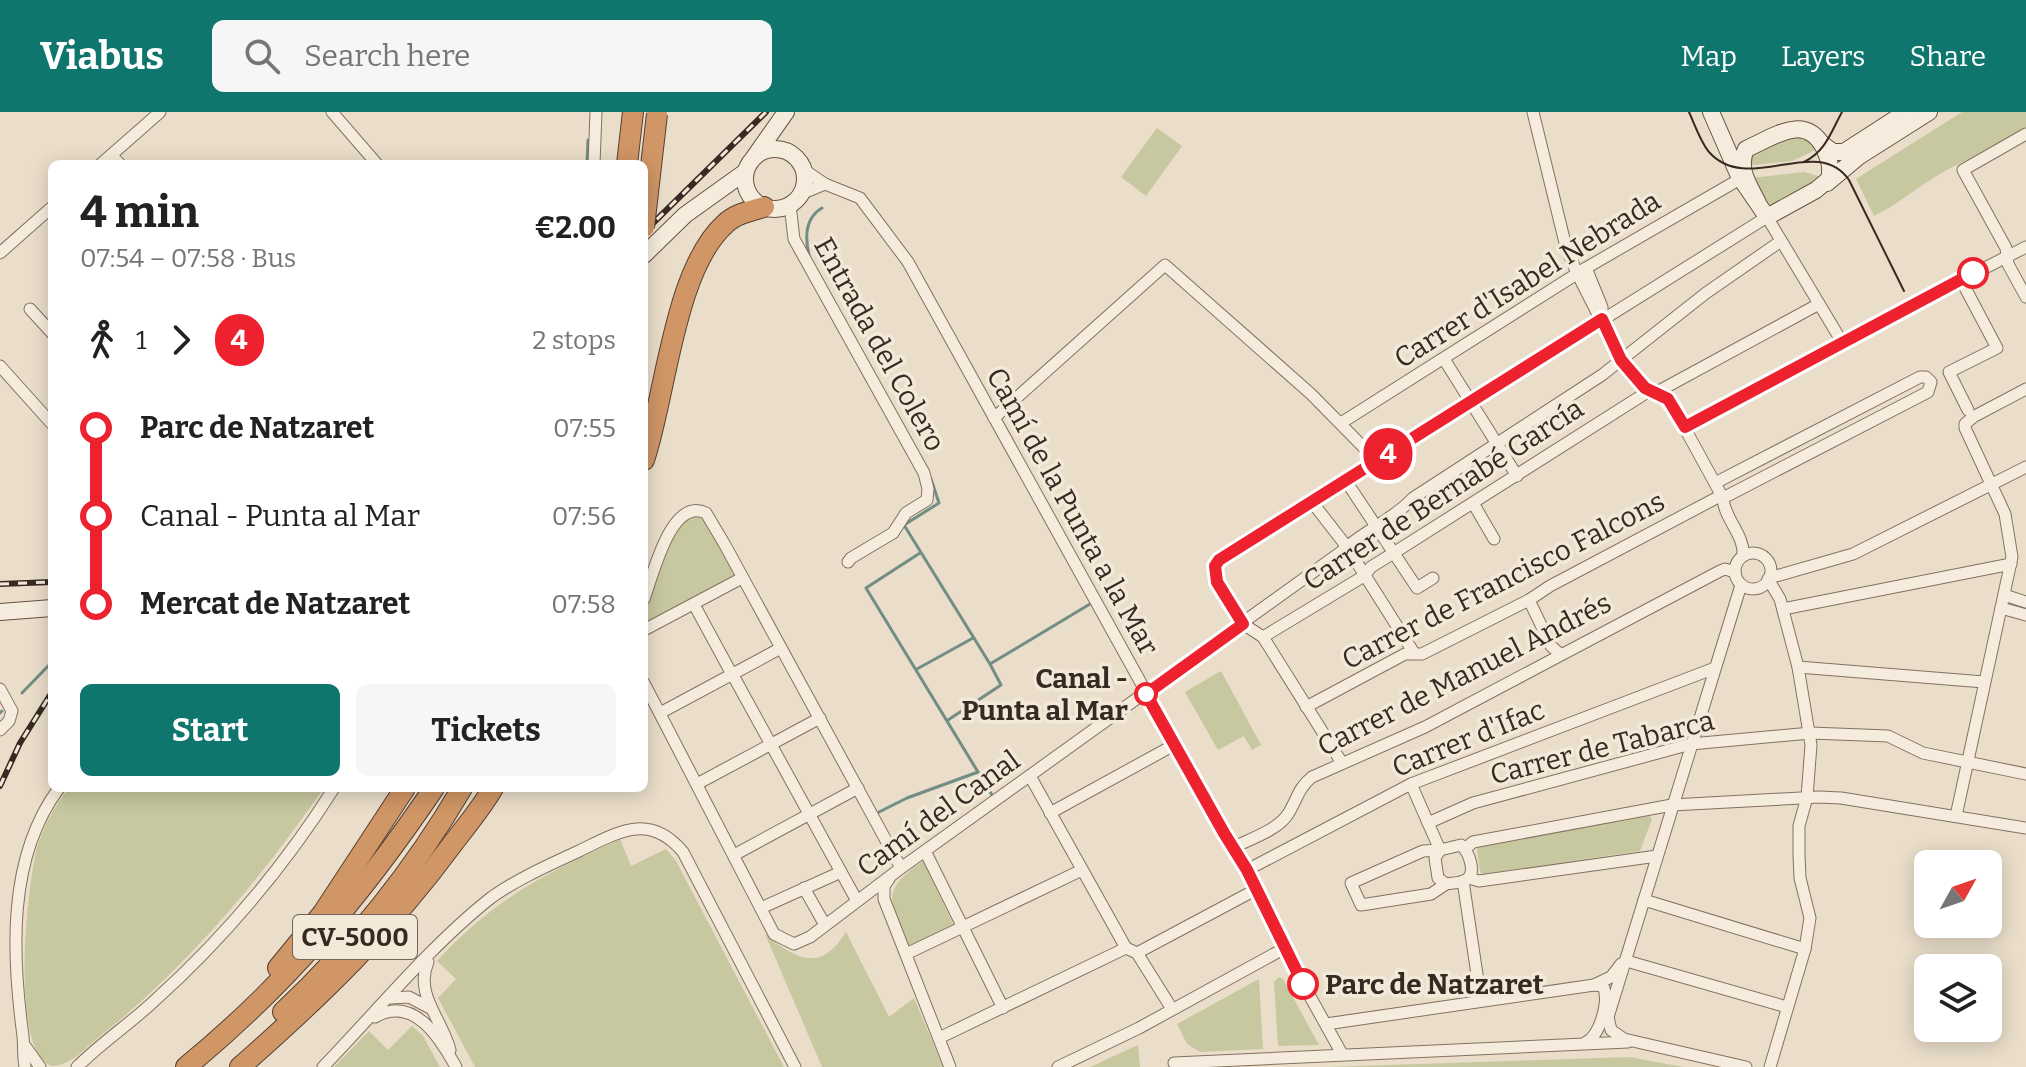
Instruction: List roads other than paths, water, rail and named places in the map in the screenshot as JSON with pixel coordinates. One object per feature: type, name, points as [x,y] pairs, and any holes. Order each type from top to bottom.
[{"type":"highway","points":[[628,160],[633,112]]},
{"type":"highway","points":[[648,192],[657,113]]},
{"type":"highway","points":[[648,445],[679,313],[690,280],[702,255],[726,223],[757,202]]},
{"type":"highway","points":[[231,1027],[243,1008],[323,913],[402,792]]},
{"type":"highway","name":"CV-5000","points":[[186,1067],[286,978],[335,923],[391,852],[431,792]]},
{"type":"highway","name":"CV-5000","points":[[225,1067],[304,992],[354,938],[411,864],[459,792]]},
{"type":"highway","points":[[240,1067],[316,1000],[367,949],[430,875],[490,792]]},
{"type":"street","points":[[115,159],[160,112]]},
{"type":"street","points":[[332,112],[374,160]]},
{"type":"street","points":[[594,160],[596,112]]},
{"type":"street","points":[[788,112],[783,128],[784,137],[805,182],[795,199]]},
{"type":"street","points":[[757,202],[745,185],[749,165],[788,112]]},
{"type":"street","points":[[1533,112],[1566,247],[1582,271],[1621,360],[1653,392],[1671,403],[1685,427],[1722,497],[1742,543],[1743,556]]},
{"type":"street","points":[[1711,112],[1740,179],[1763,210]]},
{"type":"street","points":[[1720,112],[1732,138],[1746,149]]},
{"type":"street","points":[[1842,342],[1763,210],[1743,172],[1742,162],[1746,149],[1798,127],[1809,130],[1833,152],[1844,152],[1906,112]]},
{"type":"street","points":[[1342,763],[1263,637],[1243,624],[1217,582],[1215,566],[1226,555],[1602,319],[1763,210],[1826,183],[1858,157],[1929,112]]},
{"type":"street","points":[[2026,134],[1963,170],[2006,248],[2008,264],[2026,297]]},
{"type":"street","points":[[1820,142],[1831,164],[1826,183]]},
{"type":"street","points":[[648,251],[685,215],[712,197],[763,151],[775,149],[798,162]]},
{"type":"street","name":"Camí de la Punta a la Mar","points":[[798,162],[825,184],[848,192],[868,206],[908,262],[1174,745],[1247,870],[1342,1054]]},
{"type":"street","name":"Carrer d'Isabel Nebrada","points":[[1341,423],[1582,271],[1740,179]]},
{"type":"street","points":[[712,197],[731,194],[777,209],[825,184]]},
{"type":"street","name":"Entrada del Colero","points":[[795,199],[794,239],[924,473],[928,489],[927,500],[906,513],[893,533],[848,562]]},
{"type":"street","points":[[0,253],[48,211]]},
{"type":"street","name":"Camí del Canal","points":[[841,872],[761,908],[774,934],[794,944],[810,937],[898,870],[1405,507],[1413,498],[1621,360],[1706,293],[1781,241]]},
{"type":"street","points":[[1685,427],[2026,247]]},
{"type":"street","points":[[994,418],[1165,265],[1341,423],[1377,461]]},
{"type":"street","points":[[1961,280],[1997,348],[1950,371],[1968,410]]},
{"type":"street","name":"Carrer de Bernabé García","points":[[1263,637],[1653,392],[1819,304]]},
{"type":"street","points":[[30,309],[48,329]]},
{"type":"street","points":[[1444,359],[1517,476]]},
{"type":"street","points":[[0,366],[48,420]]},
{"type":"street","name":"Carrer de Francisco Falcons","points":[[1306,707],[1398,658],[1422,654],[1529,600],[1550,586],[1928,392],[1931,382],[1926,377],[1920,377],[1715,483]]},
{"type":"street","points":[[1956,816],[2011,564],[2005,514],[1965,424],[2026,389]]},
{"type":"street","points":[[1758,554],[1743,556],[1738,561],[1735,572],[1741,585],[1747,588],[1758,588],[1769,579],[1853,554],[2026,467]]},
{"type":"street","points":[[1346,481],[1417,588],[1433,578]]},
{"type":"street","points":[[1722,497],[1729,502],[1758,554],[1768,562],[1769,579],[1783,609],[1798,667],[1811,733],[1807,797],[1801,814],[1799,840],[1800,878],[1810,918],[1805,949],[1770,1067]]},
{"type":"street","points":[[1312,502],[1347,547],[1414,653]]},
{"type":"street","points":[[1473,503],[1494,539]]},
{"type":"street","points":[[648,589],[675,520],[686,511],[706,513],[858,788],[898,870],[884,886],[884,899],[950,1067]]},
{"type":"street","points":[[1783,609],[2011,564]]},
{"type":"street","name":"Carrer de Manuel Andrés","points":[[1234,847],[1281,822],[1301,785],[1312,777],[1425,727],[1720,571],[1735,572]]},
{"type":"street","points":[[648,628],[742,578]]},
{"type":"street","points":[[1741,585],[1608,1023],[1617,1036],[1633,1042],[1746,1067]]},
{"type":"street","points":[[2004,595],[2026,602]]},
{"type":"street","points":[[0,601],[48,600]]},
{"type":"street","points":[[1529,600],[1551,646],[1560,654]]},
{"type":"street","points":[[0,612],[48,608]]},
{"type":"street","points":[[2001,608],[2026,615]]},
{"type":"street","points":[[697,610],[857,901]]},
{"type":"street","points":[[660,713],[781,648]]},
{"type":"street","points":[[1798,667],[1984,682]]},
{"type":"street","name":"Carrer d'Ifac","points":[[1247,870],[1411,784],[1715,668]]},
{"type":"street","points":[[0,689],[12,711],[9,721],[0,730]]},
{"type":"street","points":[[648,690],[761,908]]},
{"type":"street","points":[[697,784],[820,718]]},
{"type":"street","name":"Carrer de Tabarca","points":[[1428,823],[1473,803],[1691,744],[1811,733],[1888,736],[1915,751],[1968,761]]},
{"type":"street","points":[[1050,813],[1174,745]]},
{"type":"street","points":[[1968,761],[2026,774]]},
{"type":"street","points":[[1030,776],[1082,870],[1172,1009]]},
{"type":"street","points":[[1411,784],[1440,850]]},
{"type":"street","points":[[734,855],[858,788]]},
{"type":"street","points":[[25,1067],[15,956],[22,875],[33,833],[57,792]]},
{"type":"street","points":[[77,1065],[153,1003],[231,922],[265,883],[331,792]]},
{"type":"street","points":[[1466,848],[1473,842],[1672,805],[1807,797],[1841,798],[2026,828]]},
{"type":"street","points":[[323,1067],[476,910],[513,883],[617,833],[637,828],[657,831],[683,852],[795,1067]]},
{"type":"street","points":[[1481,1001],[1466,880],[1471,872],[1466,848],[1461,845],[1423,851],[1351,883],[1361,905],[1431,894],[1446,884],[1466,880],[1479,881],[1657,856]]},
{"type":"street","points":[[1440,850],[1435,858],[1438,878],[1446,884]]},
{"type":"street","points":[[925,851],[1003,1008]]},
{"type":"street","points":[[906,954],[1082,870]]},
{"type":"street","points":[[804,888],[825,925]]},
{"type":"street","points":[[939,1038],[1257,889]]},
{"type":"street","points":[[1644,900],[1805,949]]},
{"type":"street","points":[[1058,1067],[1139,1028],[1285,948]]},
{"type":"street","points":[[432,954],[424,972],[423,987],[446,1035],[454,1064]]},
{"type":"street","points":[[1627,961],[1787,1007]]},
{"type":"street","points":[[1594,985],[1611,977],[1627,961]]},
{"type":"street","points":[[1326,1024],[1603,986],[1606,996],[1596,1035],[1589,1043],[1581,1044]]},
{"type":"street","points":[[387,1000],[409,997],[423,1003],[436,1015]]},
{"type":"street","points":[[364,1024],[388,1012],[411,1013],[426,1023],[454,1064]]},
{"type":"street","points":[[23,1042],[40,1067]]},
{"type":"street","points":[[1174,1063],[1633,1042]]},
{"type":"waterway","points":[[587,160],[588,140]]},
{"type":"waterway","points":[[809,255],[809,223],[822,208]]},
{"type":"waterway","points":[[931,479],[939,503],[904,525],[990,664]]},
{"type":"waterway","points":[[920,553],[866,588],[992,795]]},
{"type":"waterway","points":[[948,720],[1001,685],[990,664],[1090,604]]},
{"type":"waterway","points":[[917,669],[973,638]]},
{"type":"waterway","points":[[22,693],[48,666]]},
{"type":"waterway","points":[[879,812],[907,798],[978,772]]},
{"type":"tram line","points":[[1689,112],[1706,148],[1725,164],[1762,168],[1819,162],[1835,167],[1849,180],[1904,291]]},
{"type":"tram line","points":[[1804,162],[1823,147],[1842,112]]},
{"type":"railway","points":[[648,228],[766,112]]},
{"type":"railway","points":[[0,584],[48,582]]},
{"type":"railway","points":[[0,786],[20,743],[48,698]]},
{"type":"place","name":"Canal - Punta al Mar","points":[[1146,694]]},
{"type":"place","name":"Parc de Natzaret","points":[[1303,984]]}]
